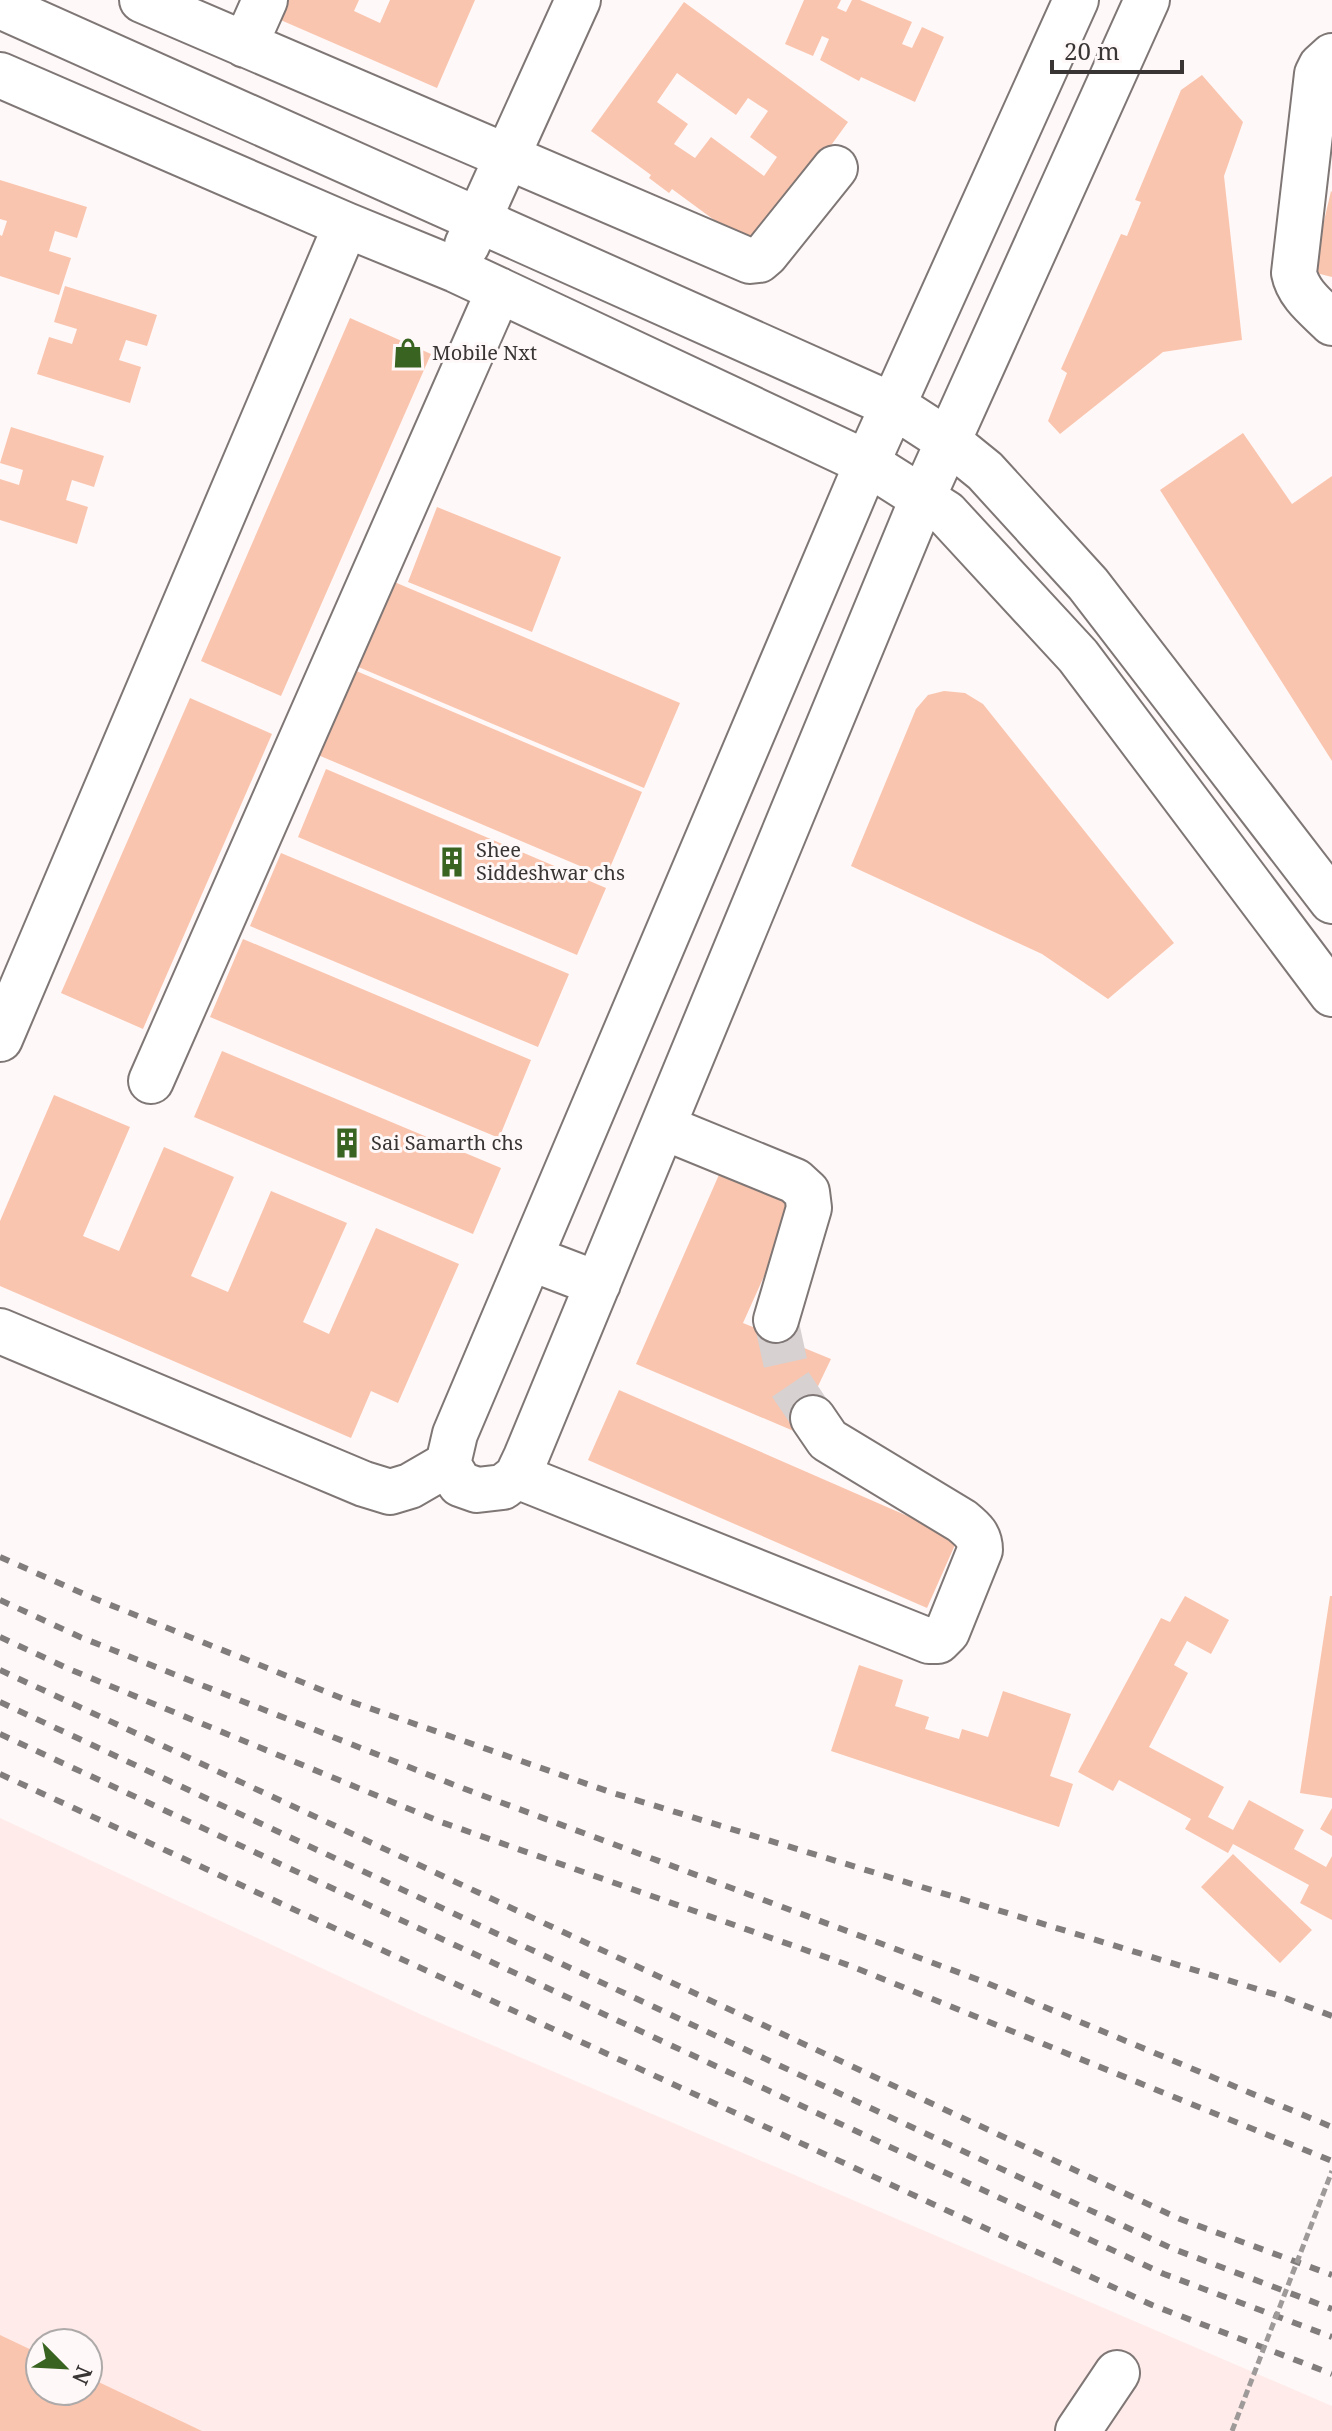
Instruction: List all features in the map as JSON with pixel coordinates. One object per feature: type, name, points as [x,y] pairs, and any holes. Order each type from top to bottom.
[{"type":"street","points":[[142,0],[750,261],[759,260],[766,254],[835,168]]},
{"type":"street","points":[[245,45],[265,0]]},
{"type":"street","points":[[456,270],[578,0]]},
{"type":"street","points":[[1076,0],[867,463],[455,1434],[448,1464],[460,1484],[477,1490],[503,1487],[517,1476],[793,817],[923,497],[1147,0]]},
{"type":"street","points":[[0,6],[894,406],[948,441],[985,471],[1088,584],[1332,901]]},
{"type":"street","points":[[1332,56],[1317,74],[1294,273],[1304,295],[1332,323]]},
{"type":"street","points":[[0,75],[456,270],[867,463],[923,497],[946,513],[1078,656],[1332,994]]},
{"type":"street","points":[[0,1039],[346,225]]},
{"type":"street","points":[[151,1081],[499,290]]},
{"type":"street","points":[[729,790],[793,817]]},
{"type":"street","points":[[663,1127],[795,1181],[807,1192],[809,1208],[776,1320]]},
{"type":"street","points":[[530,1258],[598,1284]]},
{"type":"street","points":[[0,1331],[364,1484],[390,1492],[410,1486],[448,1464]]},
{"type":"street","points":[[517,1476],[929,1641],[938,1641],[947,1632],[980,1550],[976,1533],[962,1521],[828,1440],[813,1418]]},
{"type":"street","points":[[1078,2431],[1117,2373]]},
{"type":"path","points":[[1232,2431],[1332,2171]]},
{"type":"shaded area","points":[[0,1818],[422,2015],[1332,2406],[1332,2431],[0,2431]]},
{"type":"building","points":[[283,0],[359,0],[354,11],[380,23],[390,0],[475,0],[437,88],[276,18]]},
{"type":"building","points":[[804,0],[841,0],[837,8],[846,12],[852,0],[860,0],[912,22],[902,44],[912,48],[922,27],[944,37],[915,102],[861,77],[859,81],[820,60],[829,39],[822,36],[813,56],[785,44]]},
{"type":"building","points":[[684,2],[848,122],[755,250],[672,189],[669,193],[649,178],[651,175],[591,131]],"holes":[[[677,73],[736,115],[748,98],[768,111],[750,137],[777,157],[764,176],[711,137],[695,158],[674,144],[688,124],[657,102]]]},
{"type":"building","points":[[1202,75],[1243,122],[1224,176],[1242,340],[1163,352],[1060,434],[1048,421],[1067,373],[1061,369],[1121,234],[1127,236],[1141,202],[1135,200],[1181,90]]},
{"type":"building","points":[[0,180],[87,207],[77,238],[55,231],[49,251],[71,258],[59,295],[0,276],[0,235],[7,221],[0,219]]},
{"type":"building","points":[[1332,192],[1332,277],[1312,272]]},
{"type":"building","points":[[65,286],[157,315],[147,346],[126,340],[119,360],[141,367],[130,403],[37,374],[49,337],[72,344],[77,329],[54,322]]},
{"type":"building","points":[[350,318],[431,354],[281,696],[201,661]]},
{"type":"building","points":[[11,427],[104,456],[94,487],[72,480],[66,500],[88,507],[77,544],[0,520],[0,479],[19,485],[23,470],[0,463]]},
{"type":"building","points":[[1243,433],[1292,504],[1332,476],[1332,761],[1160,490]]},
{"type":"building","points":[[437,507],[561,557],[532,632],[408,582]]},
{"type":"building","points":[[392,581],[680,703],[644,788],[356,666]]},
{"type":"building","points":[[354,670],[642,792],[606,877],[318,755]]},
{"type":"building","points":[[944,691],[965,693],[983,704],[1174,943],[1108,999],[1042,954],[851,866],[916,709],[928,695]]},
{"type":"building","points":[[190,698],[272,734],[143,1029],[61,993]]},
{"type":"building","name":"Shee Siddeshwar chs","points":[[326,769],[606,888],[577,955],[298,837]]},
{"type":"building","points":[[281,853],[569,974],[538,1047],[250,926]]},
{"type":"building","points":[[243,939],[531,1060],[499,1138],[210,1017]]},
{"type":"building","name":"Sai Samarth chs","points":[[222,1051],[501,1168],[473,1234],[194,1117]]},
{"type":"building","points":[[54,1095],[130,1127],[83,1236],[119,1251],[164,1147],[234,1177],[191,1276],[228,1292],[271,1191],[347,1223],[303,1322],[329,1334],[376,1228],[459,1264],[398,1403],[371,1391],[351,1438],[0,1286],[0,1221]]},
{"type":"building","points":[[725,1161],[801,1194],[743,1323],[831,1359],[796,1432],[636,1364]]},
{"type":"building","points":[[619,1390],[958,1538],[927,1608],[588,1460]]},
{"type":"building","points":[[1185,1596],[1229,1620],[1211,1654],[1187,1641],[1174,1665],[1188,1673],[1149,1747],[1224,1787],[1208,1817],[1233,1830],[1249,1800],[1304,1830],[1294,1849],[1326,1867],[1332,1856],[1332,1920],[1300,1903],[1309,1885],[1233,1844],[1228,1853],[1185,1829],[1191,1819],[1119,1780],[1113,1791],[1078,1772],[1161,1618],[1170,1622]]},
{"type":"building","points":[[1332,1596],[1332,1798],[1300,1793]]},
{"type":"building","points":[[859,1665],[903,1680],[895,1706],[929,1717],[925,1729],[959,1739],[962,1729],[988,1737],[1003,1691],[1071,1714],[1050,1776],[1073,1784],[1059,1827],[831,1751]]},
{"type":"building","points":[[1332,1808],[1332,1836],[1320,1829]]},
{"type":"building","points":[[1233,1854],[1312,1930],[1280,1963],[1201,1887]]},
{"type":"building","points":[[0,2335],[24,2346],[24,2407],[104,2407],[104,2385],[202,2431],[0,2431]]},
{"type":"tunnel","points":[[776,1320],[790,1384],[813,1418]]},
{"type":"railway","points":[[0,1557],[93,1598],[349,1701],[613,1793],[1280,1996],[1332,2016]]},
{"type":"railway","points":[[0,1600],[80,1637],[457,1786],[987,1983],[1332,2127]]},
{"type":"railway","points":[[0,1637],[69,1669],[441,1822],[851,1966],[1332,2161]]},
{"type":"railway","points":[[0,1670],[1180,2219],[1332,2275]]},
{"type":"railway","points":[[0,1702],[1171,2248],[1332,2309]]},
{"type":"railway","points":[[0,1734],[1164,2274],[1332,2337]]},
{"type":"railway","points":[[0,1774],[1152,2305],[1332,2374]]},
{"type":"place","name":"Mobile Nxt","points":[[408,353]]},
{"type":"place","name":"Shee Siddeshwar chs","points":[[452,862]]},
{"type":"place","name":"Sai Samarth chs","points":[[347,1143]]}]
